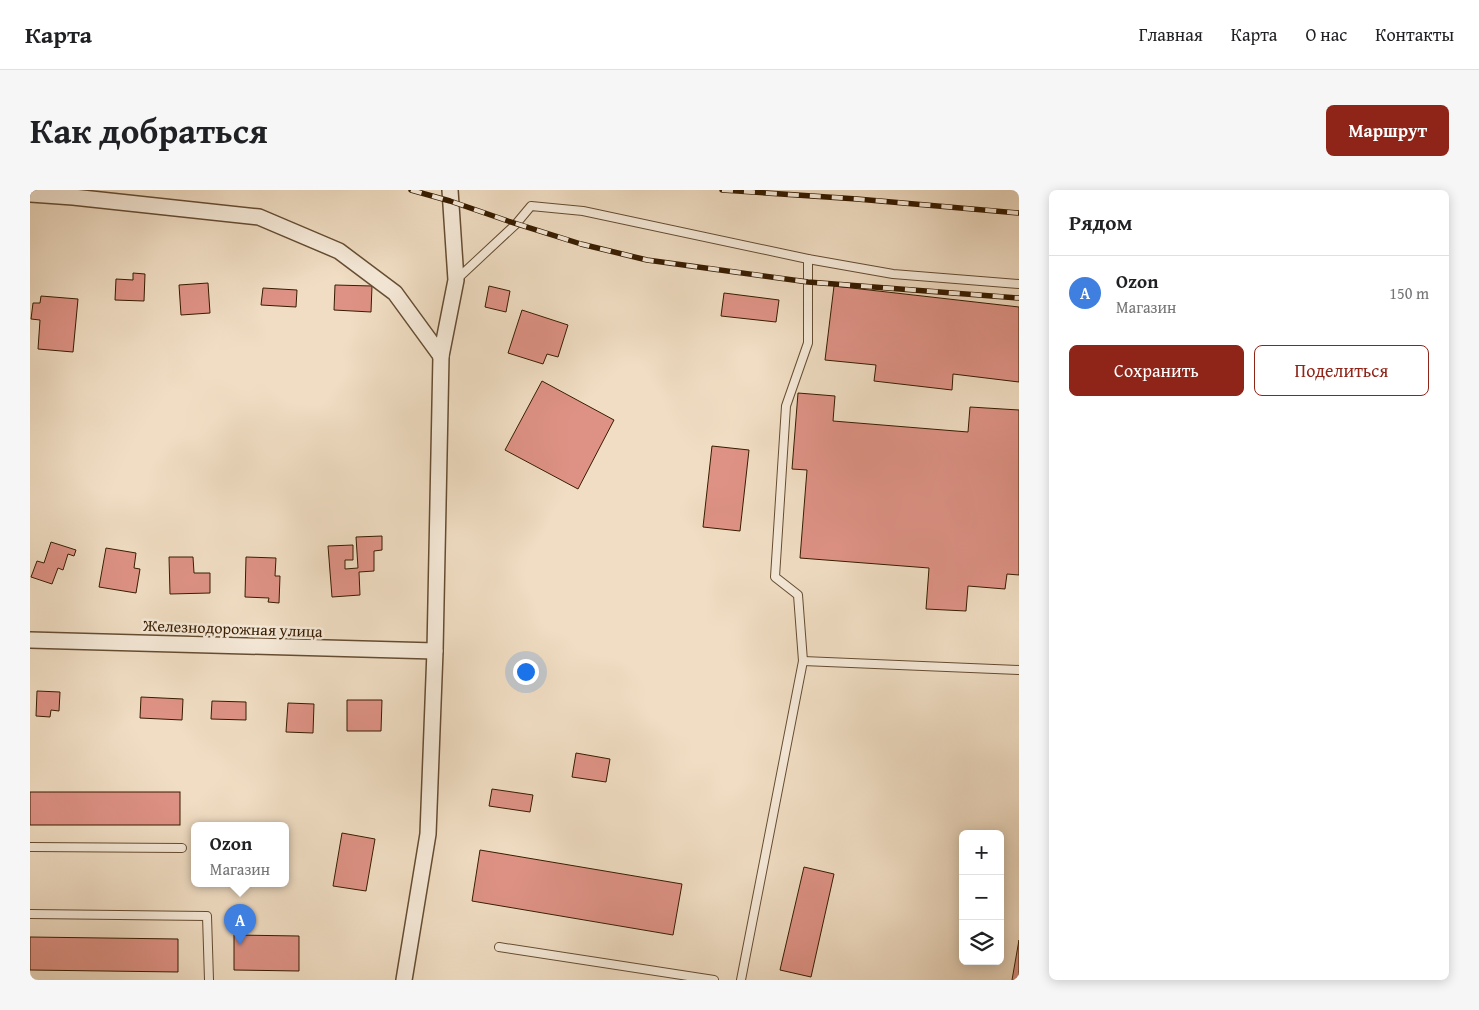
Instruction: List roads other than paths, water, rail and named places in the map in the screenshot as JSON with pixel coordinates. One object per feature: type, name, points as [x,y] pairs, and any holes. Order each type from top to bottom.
[{"type":"street","points":[[404,980],[428,834],[435,651],[440,356],[456,280],[450,190]]},
{"type":"street","points":[[30,194],[259,217],[339,251],[395,293],[440,356]]},
{"type":"street","name":"Железнодорожная улица","points":[[30,640],[435,651]]},
{"type":"lane","points":[[456,280],[516,224],[532,206],[583,211],[808,259],[892,274],[1019,284]]},
{"type":"lane","points":[[741,980],[803,662],[798,595],[775,577],[786,406],[808,343],[808,259]]},
{"type":"lane","points":[[803,662],[1019,670]]},
{"type":"lane","points":[[30,847],[182,848]]},
{"type":"lane","points":[[30,914],[207,916],[208,980]]},
{"type":"lane","points":[[499,947],[714,980]]},
{"type":"railway","points":[[411,190],[581,244],[647,260],[808,282],[1019,298]]},
{"type":"railway","points":[[722,190],[1019,213]]},
{"type":"place","name":"Ozon","points":[[240,945]]}]
